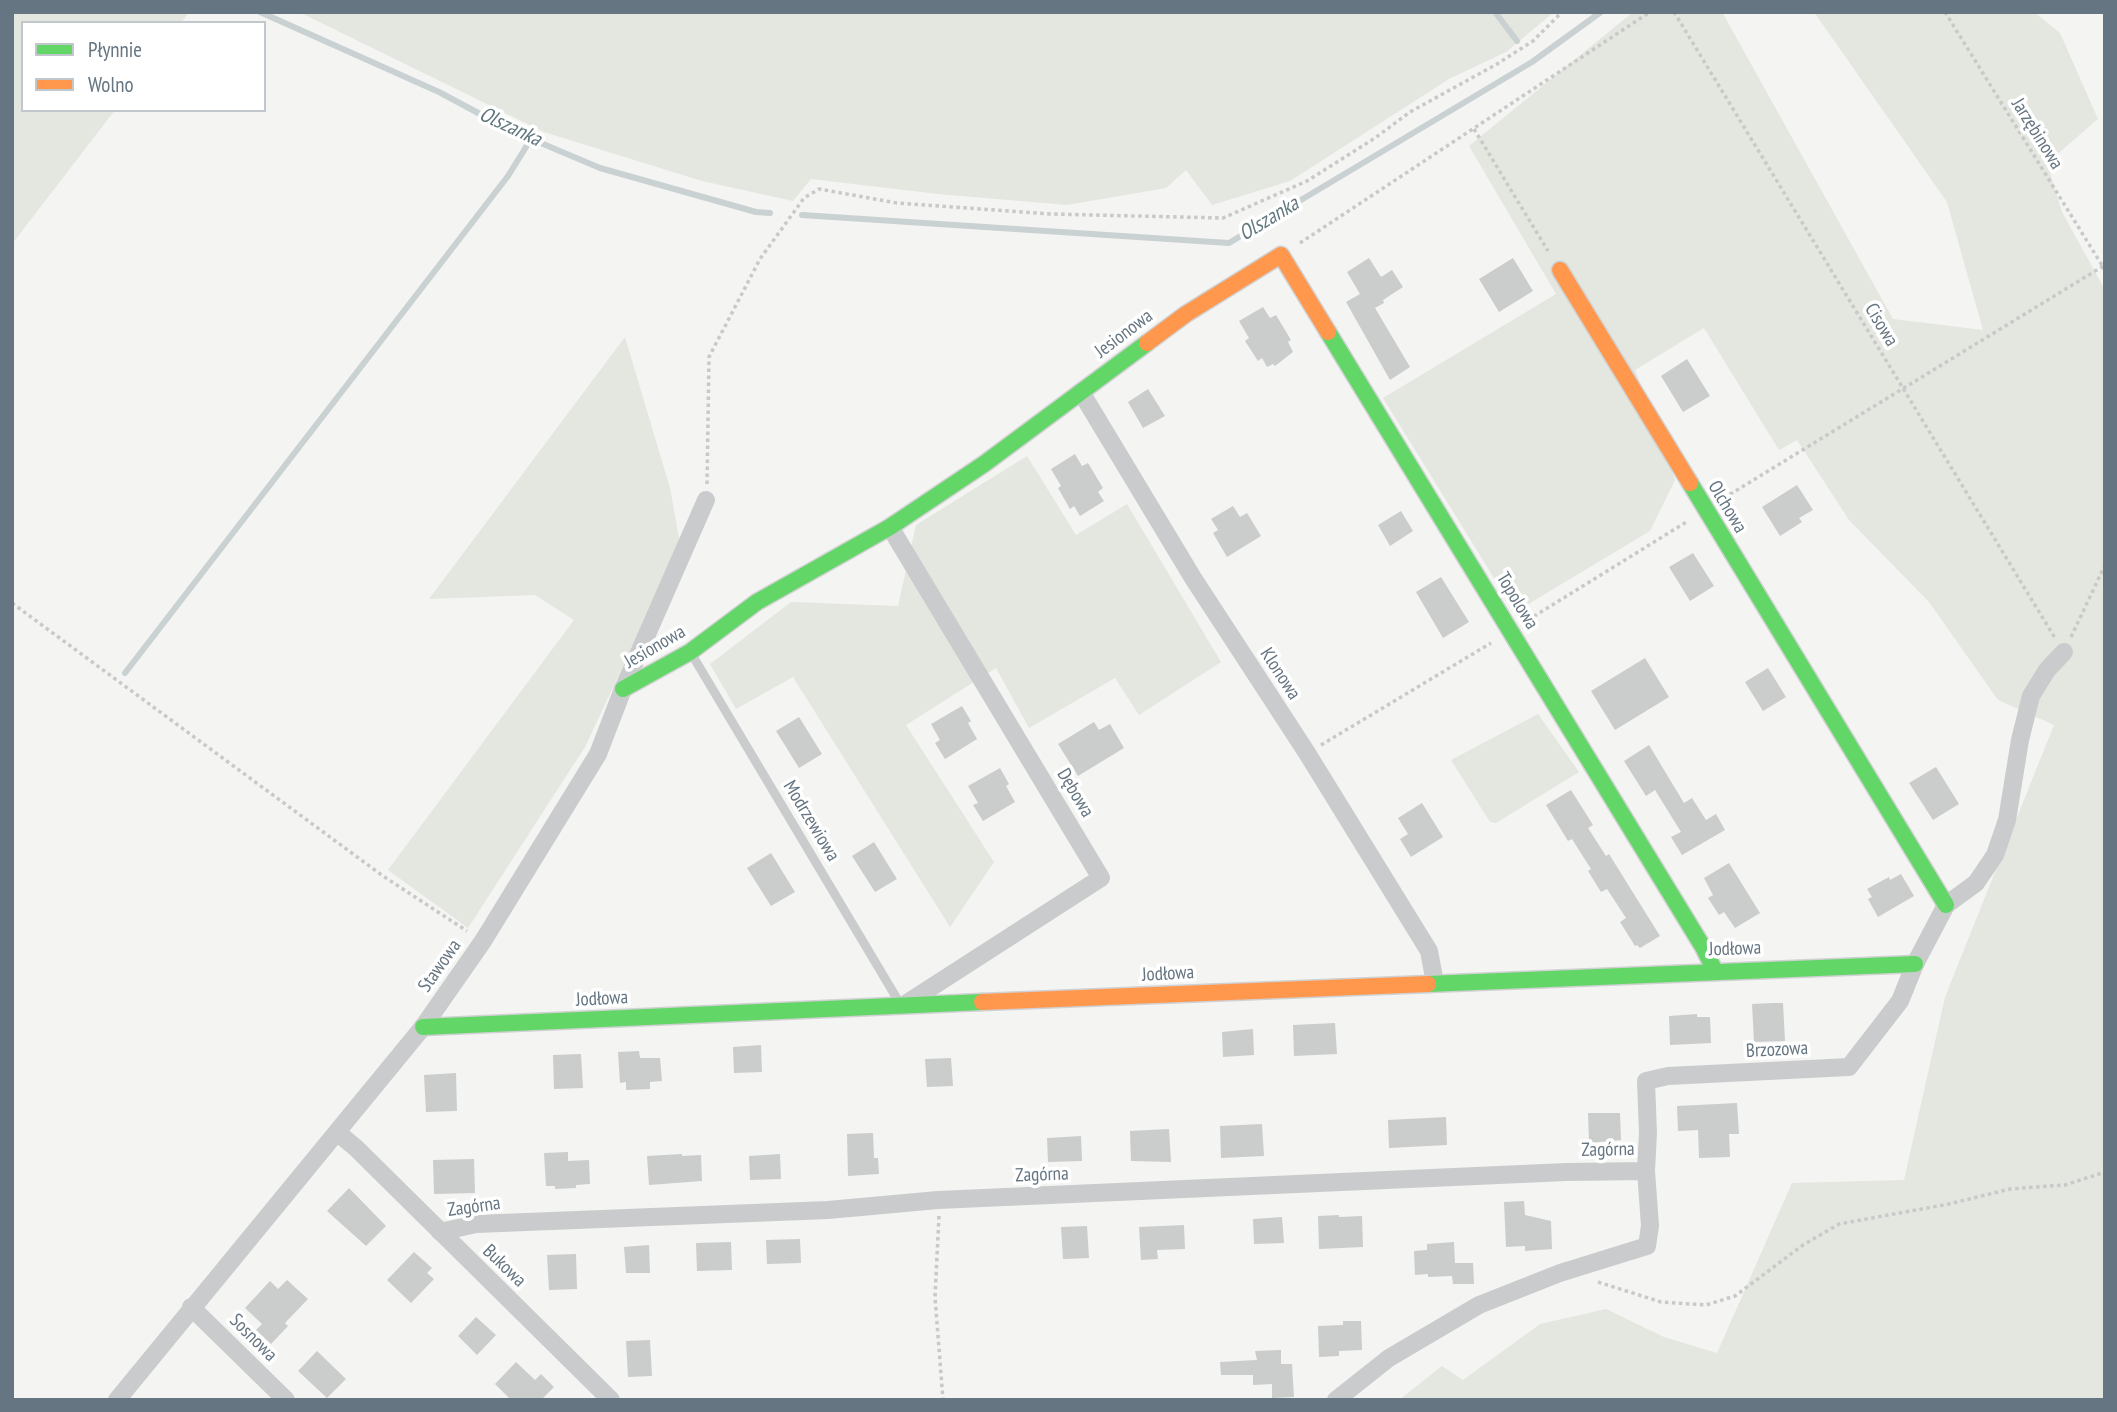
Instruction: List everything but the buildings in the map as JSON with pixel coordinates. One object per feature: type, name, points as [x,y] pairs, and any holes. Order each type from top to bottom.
[{"type":"street","name":"Jesionowa","points":[[623,688],[690,652],[757,602],[890,527],[984,464],[1186,314],[1281,256]]},
{"type":"street","name":"Topolowa","points":[[1281,256],[1689,923],[1714,971]]},
{"type":"street","name":"Olchowa","points":[[1560,270],[1946,905]]},
{"type":"street","name":"Klonowa","points":[[1082,392],[1193,578],[1307,753],[1429,951],[1435,983]]},
{"type":"street","name":"Stawowa","points":[[117,1400],[423,1027],[483,941],[598,754],[623,688],[706,500]]},
{"type":"street","name":"Dębowa","points":[[890,527],[1101,878],[902,1007]]},
{"type":"street","name":"Brzozowa","points":[[1336,1400],[1389,1358],[1479,1306],[1560,1273],[1647,1246],[1650,1226],[1646,1171],[1646,1081],[1668,1076],[1849,1068],[1900,1001],[1915,964],[1946,905],[1976,883],[1995,855],[2007,820],[2020,740],[2031,696],[2047,670],[2064,652]]},
{"type":"street","name":"Jodłowa","points":[[423,1027],[1915,964]]},
{"type":"street","name":"Bukowa","points":[[338,1133],[611,1400]]},
{"type":"street","name":"Zagórna","points":[[440,1232],[476,1224],[648,1215],[828,1210],[938,1200],[1566,1172],[1646,1171]]},
{"type":"street","name":"Sosnowa","points":[[191,1307],[286,1400]]},
{"type":"lane","name":"Modrzewiowa","points":[[690,652],[902,1007]]},
{"type":"path","points":[[706,500],[709,357],[760,258],[804,198],[819,189],[897,203],[1050,214],[1223,218],[1307,181],[1376,138],[1410,112],[1533,41],[1562,12]]},
{"type":"path","points":[[1281,256],[1650,12]]},
{"type":"path","name":"Cisowa","points":[[1674,12],[2064,652]]},
{"type":"path","name":"Jarzębinowa","points":[[1945,12],[2105,270]]},
{"type":"path","points":[[1474,129],[1560,270]]},
{"type":"path","points":[[2064,652],[2105,565]]},
{"type":"path","points":[[12,603],[383,876],[483,941]]},
{"type":"path","points":[[1594,1281],[1661,1301],[1706,1305],[1735,1296],[1803,1245],[1839,1224],[1949,1204],[2010,1189],[2065,1185],[2105,1171]]},
{"type":"path","points":[[938,1200],[940,1229],[935,1263],[935,1297],[943,1400]]},
{"type":"shaded area","points":[[12,12],[189,12],[182,21],[21,21],[21,112],[113,112],[12,244]]},
{"type":"shaded area","points":[[299,12],[1554,12],[1506,52],[1449,79],[1290,181],[1212,205],[1186,170],[1166,188],[1067,205],[811,179],[793,201],[702,181],[544,132]]},
{"type":"shaded area","points":[[1633,12],[1722,12],[1893,319],[1983,330],[1947,202],[1814,12],[2034,12],[2060,33],[2098,119],[2047,163],[2062,212],[2105,290],[2105,1400],[1399,1400],[1442,1366],[1463,1380],[1540,1324],[1606,1309],[1664,1337],[1717,1353],[1792,1183],[1904,1180],[1945,997],[2054,725],[1998,700],[1929,602],[1849,520],[1797,440],[1779,450],[1704,328],[1635,370],[1675,480],[1650,531],[1515,612],[1383,398],[1556,294],[1469,146]]},
{"type":"shaded area","points":[[625,337],[670,488],[680,544],[585,747],[468,928],[388,870],[574,620],[535,595],[429,599]]},
{"type":"shaded area","points":[[1027,456],[1076,535],[1127,504],[1221,662],[1139,715],[1115,678],[1029,728],[996,668],[906,725],[994,862],[950,927],[793,677],[736,709],[710,664],[791,602],[898,606],[916,525]]},
{"type":"shaded area","points":[[1538,714],[1579,772],[1496,823],[1490,822],[1451,760]]},
{"type":"waterway","name":"Olszanka","points":[[260,12],[439,92],[510,130],[600,168],[756,212],[770,213]]},
{"type":"waterway","points":[[1495,12],[1517,41]]},
{"type":"waterway","name":"Olszanka","points":[[802,215],[1229,243],[1532,62],[1601,12]]},
{"type":"waterway","points":[[125,673],[508,176],[531,139]]},
{"type":"traffic: fast","points":[[1328,332],[1703,947],[1715,971]]},
{"type":"traffic: fast","points":[[623,689],[690,652],[757,602],[890,527],[984,464],[1147,343]]},
{"type":"traffic: fast","points":[[1690,483],[1946,905]]},
{"type":"traffic: fast","points":[[1428,984],[1915,964]]},
{"type":"traffic: fast","points":[[423,1027],[982,1002]]},
{"type":"traffic: slow","points":[[1147,343],[1186,314],[1281,255],[1328,332]]},
{"type":"traffic: slow","points":[[1560,270],[1690,483]]},
{"type":"traffic: slow","points":[[982,1002],[1428,984]]}]
